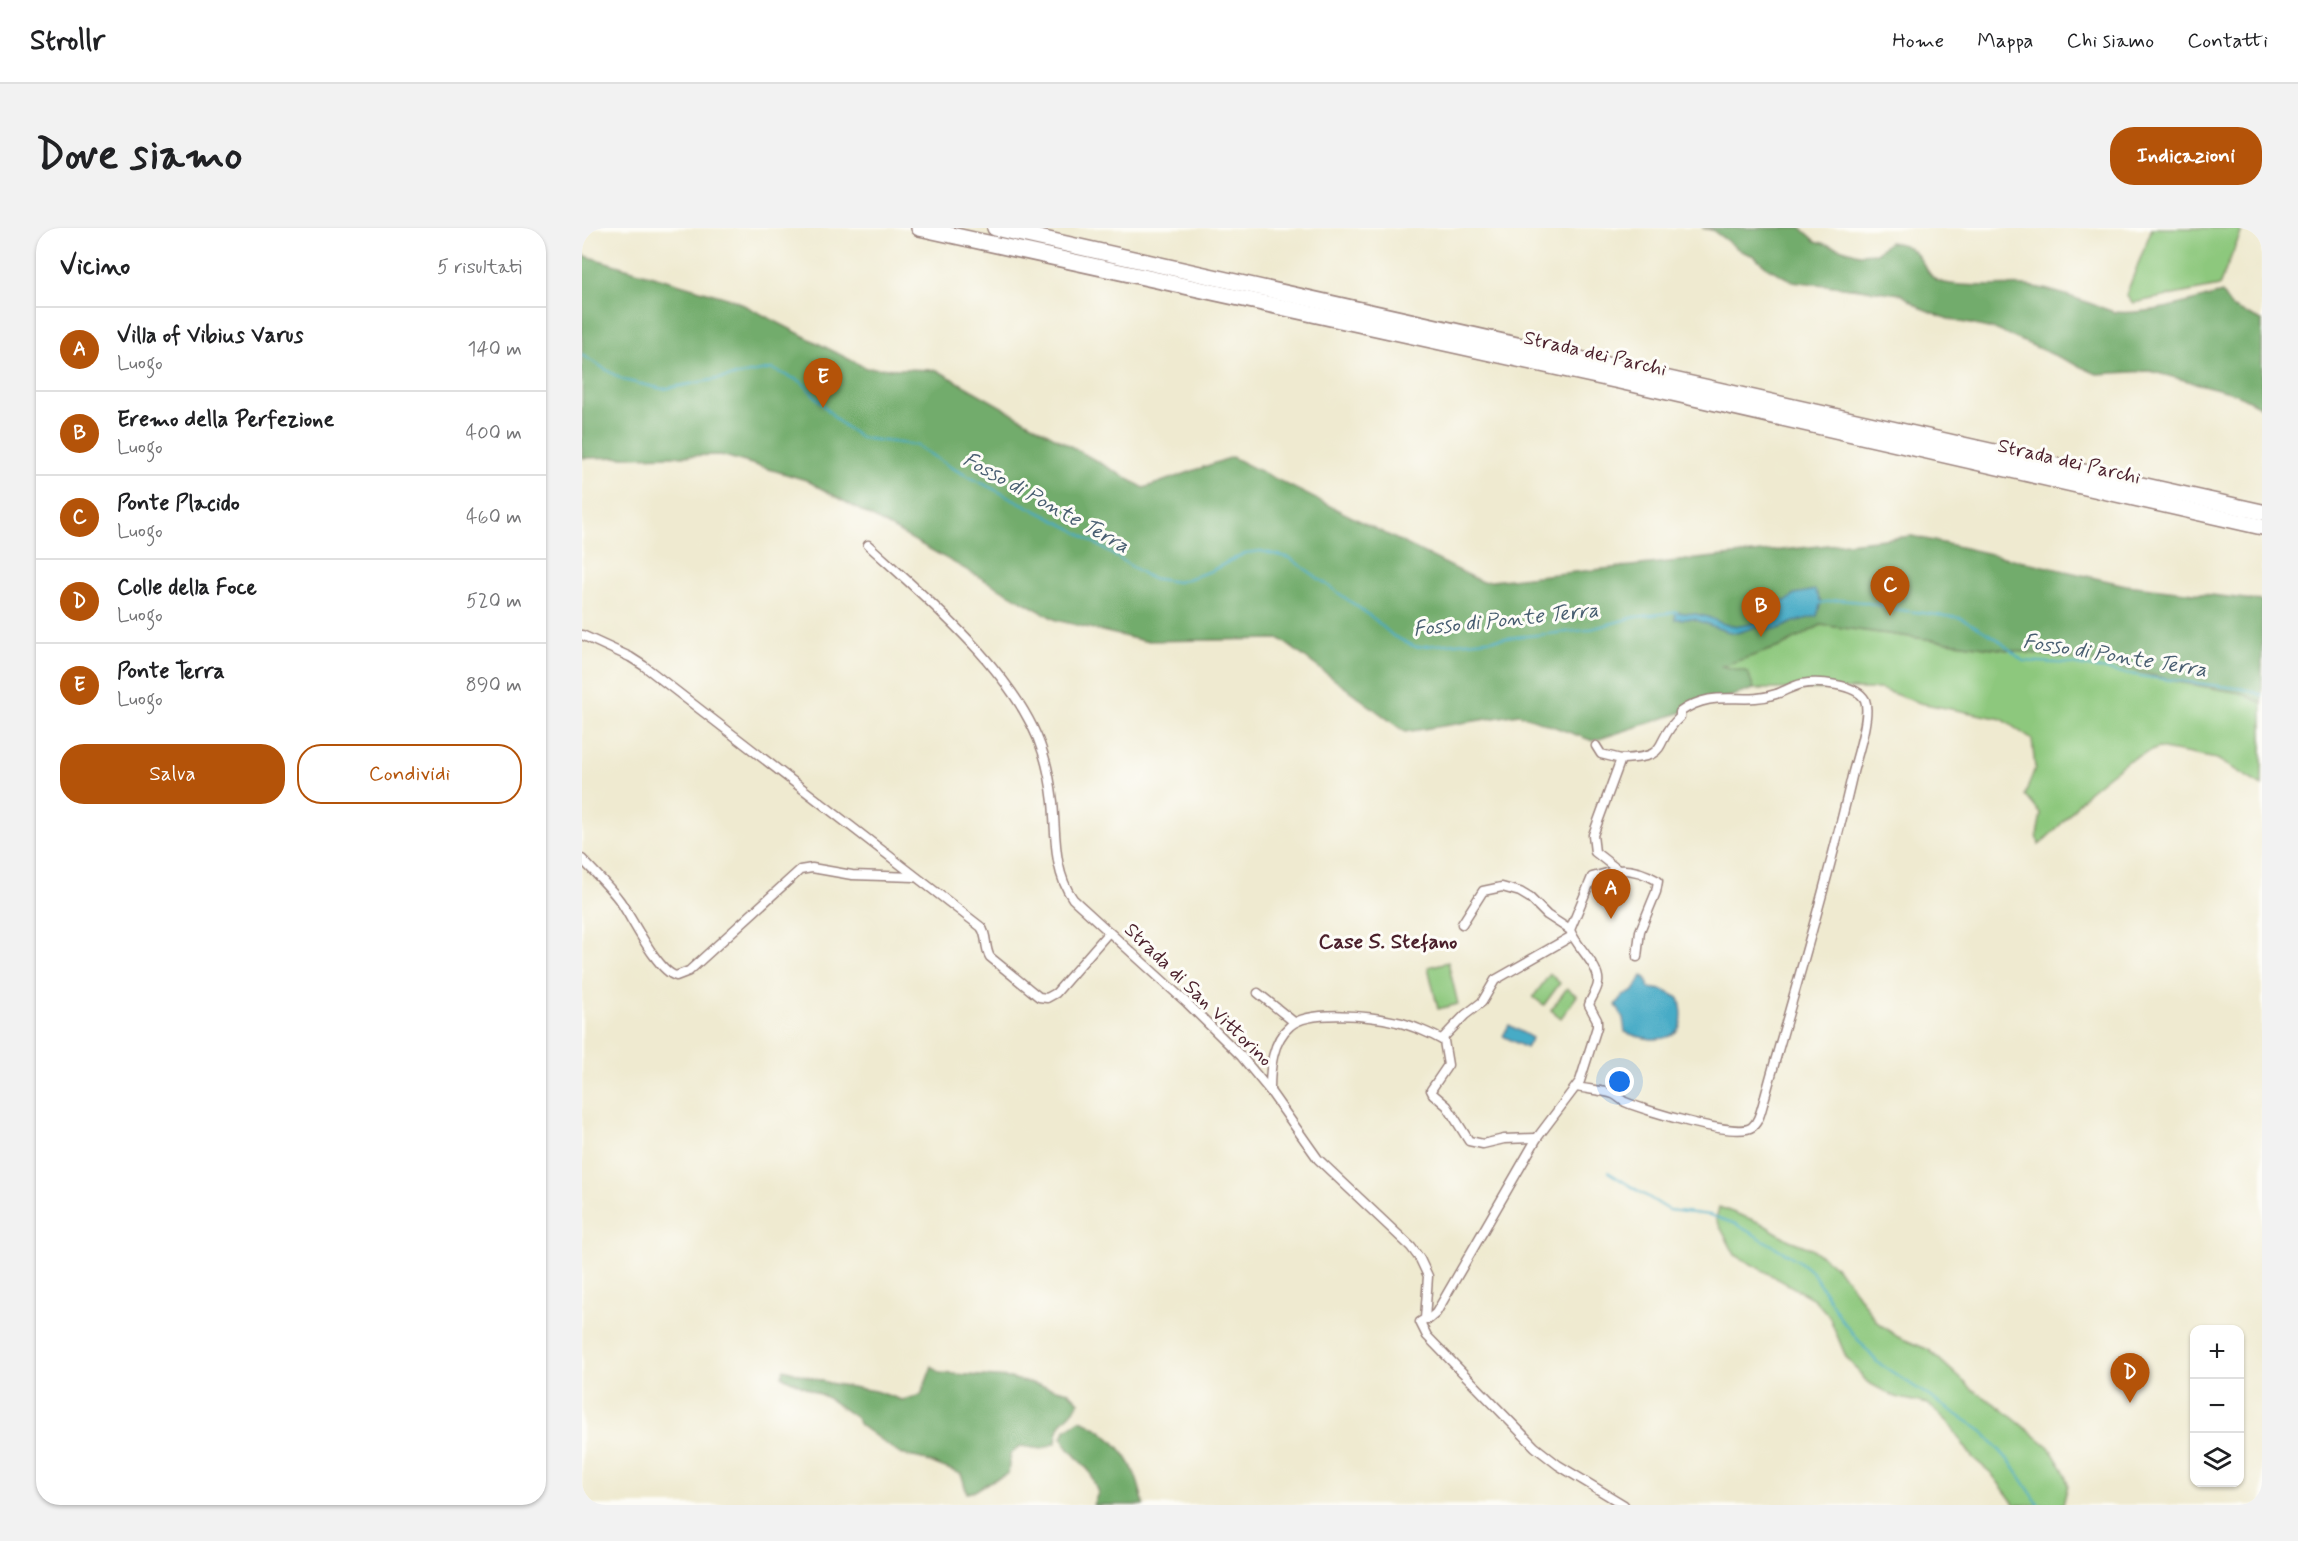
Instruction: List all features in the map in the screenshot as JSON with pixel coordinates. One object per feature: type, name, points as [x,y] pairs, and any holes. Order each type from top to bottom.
[{"type":"highway","name":"Strada dei Parchi","points":[[919,228],[1619,381],[2262,527]]},
{"type":"highway","name":"Strada dei Parchi","points":[[995,228],[2262,512]]},
{"type":"street","name":"Strada di San Vittorino","points":[[868,545],[954,625],[1015,698],[1037,737],[1046,760],[1053,799],[1059,862],[1065,886],[1075,901],[1196,1011],[1241,1056],[1270,1090],[1318,1159],[1401,1236],[1419,1256],[1429,1282],[1425,1319],[1420,1322],[1425,1334],[1522,1435],[1558,1465],[1623,1505]]},
{"type":"street","points":[[582,635],[644,666],[981,927],[985,933],[986,950],[990,957],[1041,998],[1051,997],[1056,993],[1109,932]]},
{"type":"street","points":[[1577,1087],[1612,1093],[1623,1101],[1711,1127],[1742,1130],[1756,1123],[1837,841],[1865,723],[1866,705],[1862,697],[1850,688],[1813,683],[1795,686],[1764,697],[1727,696],[1707,699],[1680,712],[1680,717],[1670,726],[1663,741],[1652,755],[1622,759],[1601,754],[1596,746]]},
{"type":"street","points":[[1618,870],[1595,852],[1593,835],[1622,759]]},
{"type":"street","points":[[582,859],[616,896],[647,946],[669,973],[679,976],[689,971],[800,870],[812,868],[847,874],[916,877]]},
{"type":"street","points":[[1442,1039],[1465,1015],[1482,1002],[1495,980],[1571,933],[1592,877],[1618,870],[1641,874],[1658,882],[1640,931],[1637,957]]},
{"type":"street","points":[[1425,1319],[1430,1319],[1436,1313],[1537,1138],[1577,1087],[1597,1027],[1597,1020],[1589,1005],[1598,986],[1599,978],[1594,968],[1571,933],[1544,914],[1529,897],[1502,887],[1483,891],[1462,924]]},
{"type":"street","points":[[1258,993],[1294,1022]]},
{"type":"street","points":[[1270,1090],[1271,1065],[1276,1047],[1283,1032],[1294,1022],[1309,1017],[1330,1015],[1393,1021],[1442,1039],[1446,1044],[1448,1065],[1431,1090],[1448,1106],[1469,1141],[1483,1144],[1504,1139],[1537,1138]]},
{"type":"green space","points":[[1702,228],[1801,228],[1816,241],[1859,254],[1876,253],[1889,242],[1902,244],[1917,255],[1931,275],[1945,283],[1967,286],[2034,287],[2064,294],[2114,312],[2155,310],[2222,293],[2231,307],[2262,321],[2262,407],[2237,394],[2150,371],[2097,374],[1997,330],[1948,319],[1921,308],[1901,294],[1792,281],[1768,268],[1754,256],[1741,251],[1712,230]]},
{"type":"green space","points":[[2152,228],[2243,228],[2219,286],[2133,303],[2126,295]]},
{"type":"green space","points":[[582,255],[734,300],[866,368],[937,370],[1144,488],[1232,457],[1482,582],[1912,536],[2126,585],[2262,601],[2262,703],[2241,693],[2178,682],[2105,663],[1821,625],[1782,646],[1722,666],[1748,672],[1754,689],[1593,741],[1519,714],[1405,732],[1280,639],[1144,641],[1056,620],[806,480],[721,455],[582,458]]},
{"type":"green space","points":[[1821,625],[2105,663],[2178,682],[2242,693],[2262,703],[2262,786],[2217,759],[2158,748],[2129,760],[2088,792],[2061,824],[2039,845],[2037,835],[2041,814],[2025,795],[2035,768],[2032,740],[2002,719],[1920,703],[1880,689],[1754,689],[1747,672],[1721,666],[1782,646]]},
{"type":"green space","points":[[1448,962],[1458,1004],[1438,1009],[1428,967]]},
{"type":"green space","points":[[1550,974],[1560,983],[1544,1005],[1533,997]]},
{"type":"green space","points":[[1567,988],[1577,996],[1561,1018],[1551,1010]]},
{"type":"green space","points":[[1719,1207],[1761,1223],[1789,1240],[1810,1248],[1830,1262],[1847,1279],[1877,1322],[1898,1337],[1929,1350],[1973,1390],[1998,1406],[2049,1447],[2063,1469],[2068,1485],[2063,1505],[2015,1505],[1991,1473],[1972,1457],[1948,1422],[1928,1404],[1895,1397],[1867,1382],[1846,1357],[1829,1316],[1814,1299],[1735,1255],[1716,1219]]},
{"type":"green space","points":[[932,1366],[940,1373],[1010,1378],[1069,1392],[1079,1402],[1059,1427],[1056,1443],[1042,1449],[1020,1446],[1010,1455],[1008,1474],[967,1493],[961,1474],[922,1459],[900,1454],[826,1397],[782,1376],[784,1369],[829,1383],[875,1391],[902,1400],[921,1395]]},
{"type":"green space","points":[[1080,1420],[1096,1428],[1119,1448],[1136,1476],[1144,1505],[1093,1505],[1098,1493],[1090,1472],[1062,1438],[1065,1430]]},
{"type":"water","points":[[1815,590],[1821,602],[1817,616],[1778,629],[1756,627],[1737,633],[1725,631],[1694,619],[1675,619],[1676,612],[1708,617],[1724,624],[1740,626],[1751,624],[1760,618],[1773,601],[1787,601],[1795,594]]},
{"type":"water","points":[[1642,976],[1646,978],[1649,988],[1663,990],[1679,998],[1682,1012],[1681,1023],[1669,1036],[1649,1039],[1625,1032],[1623,1018],[1616,1005],[1623,996],[1634,991]]},
{"type":"water","points":[[1509,1025],[1532,1038],[1526,1048],[1503,1036]]},
{"type":"waterway","name":"Fosso di Ponte Terra","points":[[582,355],[623,380],[663,389],[772,369],[802,382],[839,422],[861,438],[916,445],[950,467],[1072,529],[1150,578],[1178,582],[1211,571],[1245,553],[1261,551],[1290,558],[1373,618],[1393,636],[1416,647],[1587,630],[1635,617],[1677,612]]},
{"type":"waterway","name":"Fosso di Ponte Terra","points":[[1820,603],[1838,600],[1864,602],[1900,610],[1961,618],[1996,638],[2023,661],[2072,664],[2147,677],[2244,689],[2262,695]]},
{"type":"waterway","points":[[1608,1172],[1669,1210],[1710,1215],[1736,1224],[1799,1261],[1813,1273],[1843,1322],[1877,1362],[1982,1431],[2011,1463],[2039,1505]]},
{"type":"place","name":"Ponte Terra","points":[[823,408]]},
{"type":"place","name":"Ponte Placido","points":[[1890,616]]},
{"type":"place","name":"Eremo della Perfezione","points":[[1761,637]]},
{"type":"place","name":"Villa of Vibius Varus","points":[[1611,919]]},
{"type":"place","name":"Colle della Foce","points":[[2130,1403]]},
{"type":"district","name":"Case S. Stefano","points":[[1388,942]]}]
